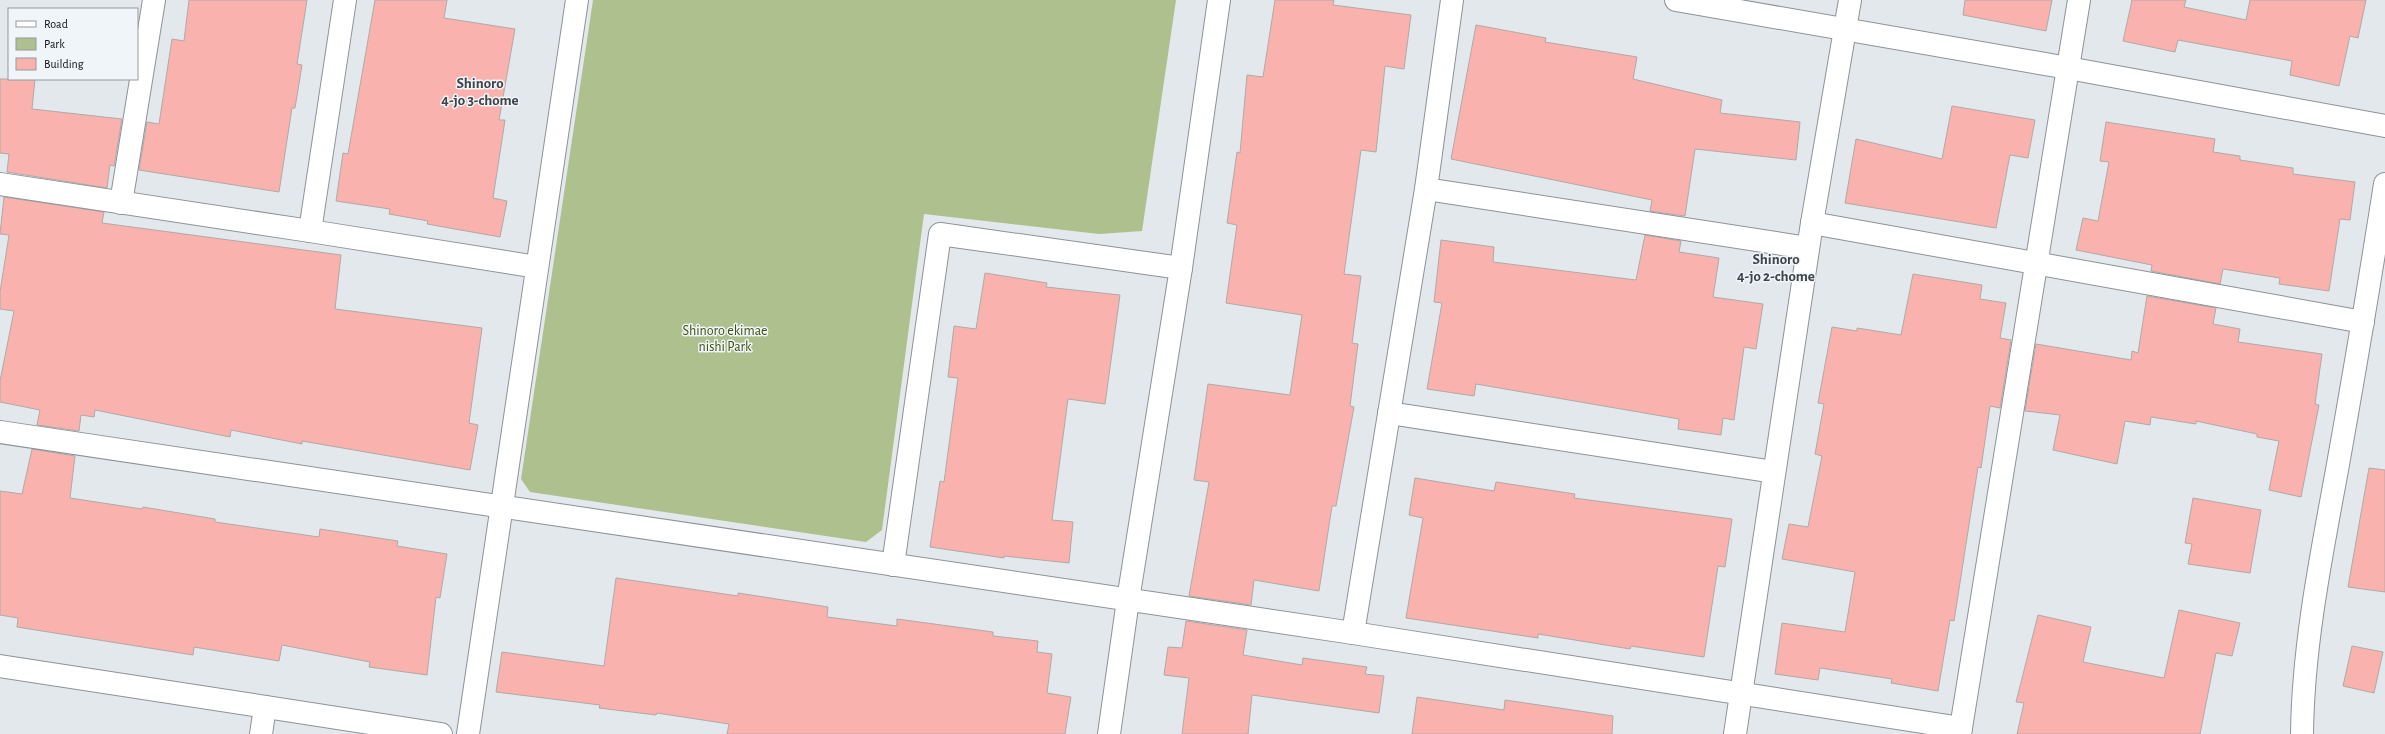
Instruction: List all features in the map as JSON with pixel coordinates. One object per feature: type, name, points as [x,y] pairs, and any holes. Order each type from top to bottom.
[{"type":"street","points":[[121,203],[154,0]]},
{"type":"street","points":[[310,231],[344,0]]},
{"type":"street","points":[[468,734],[577,0]]},
{"type":"street","points":[[1109,734],[1128,600],[1181,268],[1219,0]]},
{"type":"street","points":[[1353,633],[1426,188],[1452,0]]},
{"type":"street","points":[[1676,0],[2068,68],[2385,126]]},
{"type":"street","points":[[1735,734],[1808,248],[1850,0]]},
{"type":"street","points":[[0,432],[1353,633],[1741,693],[1960,731],[2079,0]]},
{"type":"street","points":[[0,184],[310,231],[537,268]]},
{"type":"street","points":[[2302,734],[2302,712],[2317,581],[2363,322],[2385,184]]},
{"type":"street","points":[[1426,188],[1808,248]]},
{"type":"street","points":[[1812,223],[2036,262],[2363,322]]},
{"type":"street","points":[[893,565],[940,234],[1181,268]]},
{"type":"street","points":[[1389,413],[1774,472]]},
{"type":"street","points":[[0,666],[441,734]]},
{"type":"street","points":[[261,734],[265,707]]},
{"type":"green space","name":"Shinoro ekimae nishi Park","points":[[593,0],[1176,0],[1142,231],[1099,234],[924,214],[882,530],[866,542],[530,492],[521,479]]},
{"type":"building","points":[[189,0],[307,0],[297,64],[302,65],[295,108],[292,108],[279,192],[139,170],[147,122],[159,124],[172,39],[184,41]]},
{"type":"building","points":[[375,0],[447,0],[444,18],[515,29],[499,120],[505,120],[493,198],[507,201],[500,237],[427,224],[428,221],[389,214],[390,209],[336,201],[343,153],[348,154]]},
{"type":"building","points":[[1275,0],[1334,0],[1333,5],[1411,15],[1404,69],[1385,66],[1376,152],[1361,150],[1344,274],[1361,276],[1352,343],[1358,344],[1350,406],[1354,407],[1336,506],[1332,506],[1319,591],[1254,580],[1251,605],[1189,596],[1209,482],[1194,480],[1208,384],[1290,395],[1302,315],[1226,303],[1237,225],[1227,223],[1237,152],[1240,153],[1247,75],[1263,77]]},
{"type":"building","points":[[1965,0],[2052,0],[2046,31],[1963,15]]},
{"type":"building","points":[[2132,0],[2186,0],[2184,7],[2246,20],[2250,0],[2366,0],[2358,38],[2350,36],[2339,86],[2290,75],[2292,61],[2178,40],[2175,52],[2123,41]]},
{"type":"building","points":[[1476,25],[1546,38],[1545,42],[1637,57],[1633,79],[1722,100],[1720,113],[1800,122],[1796,160],[1695,149],[1685,216],[1650,211],[1652,200],[1451,159]]},
{"type":"building","points":[[0,79],[35,80],[32,109],[122,119],[114,166],[110,165],[107,188],[7,172],[9,154],[0,153]]},
{"type":"building","points":[[1952,106],[2035,120],[2028,158],[2010,155],[1996,228],[1845,203],[1856,139],[1942,159]]},
{"type":"building","points":[[2106,122],[2215,139],[2213,152],[2240,156],[2240,160],[2293,168],[2293,174],[2355,182],[2350,220],[2340,219],[2329,291],[2279,284],[2280,278],[2223,269],[2220,284],[2151,271],[2152,265],[2076,250],[2083,218],[2098,221],[2109,162],[2100,161]]},
{"type":"building","points":[[4,197],[104,212],[102,223],[341,255],[335,309],[482,328],[469,423],[478,425],[470,470],[302,441],[302,444],[231,430],[230,437],[95,410],[94,417],[81,415],[79,431],[37,425],[40,410],[0,402],[0,381],[14,311],[0,309],[0,292],[9,235],[0,234]]},
{"type":"building","points":[[1645,235],[1681,241],[1679,252],[1719,258],[1713,297],[1763,304],[1756,349],[1744,347],[1734,420],[1723,418],[1721,435],[1678,429],[1679,419],[1476,384],[1474,396],[1427,389],[1442,303],[1434,302],[1441,240],[1494,247],[1493,262],[1636,280]]},
{"type":"building","points":[[985,273],[1047,283],[1046,287],[1120,295],[1105,404],[1068,399],[1052,520],[1073,522],[1069,563],[1004,556],[1004,558],[930,547],[940,481],[944,482],[958,378],[948,377],[954,326],[976,329]]},
{"type":"building","points":[[1913,274],[1982,285],[1980,299],[2006,303],[2000,338],[2011,340],[2000,408],[1990,406],[1981,468],[1978,467],[1954,621],[1950,620],[1938,691],[1891,683],[1892,679],[1820,668],[1818,680],[1775,674],[1782,623],[1845,632],[1855,572],[1782,559],[1789,524],[1808,527],[1822,456],[1815,454],[1824,404],[1818,403],[1832,327],[1857,331],[1857,328],[1901,335]]},
{"type":"building","points":[[2147,296],[2216,308],[2213,324],[2240,329],[2238,342],[2322,354],[2315,404],[2319,405],[2301,497],[2269,490],[2279,441],[2257,437],[2257,434],[2196,421],[2196,424],[2151,417],[2150,425],[2125,421],[2117,464],[2053,450],[2060,415],[2025,411],[2036,344],[2131,360],[2132,351],[2138,353]]},
{"type":"building","points":[[32,449],[75,456],[70,498],[142,509],[143,507],[215,519],[215,522],[319,537],[320,529],[398,541],[397,546],[447,554],[440,598],[436,597],[427,675],[369,667],[370,662],[282,645],[279,661],[194,647],[193,655],[17,627],[18,618],[0,615],[0,491],[22,494]]},
{"type":"building","points":[[2369,468],[2385,470],[2385,592],[2348,587]]},
{"type":"building","points":[[1415,478],[1494,491],[1496,482],[1575,494],[1574,498],[1732,519],[1725,567],[1718,566],[1704,657],[1631,646],[1630,649],[1538,634],[1538,638],[1406,618],[1423,518],[1409,515]]},
{"type":"building","points":[[2193,498],[2261,510],[2250,573],[2188,564],[2192,544],[2185,543]]},
{"type":"building","points":[[616,578],[738,596],[738,593],[828,607],[827,617],[897,626],[897,619],[993,632],[993,636],[1038,641],[1037,652],[1052,654],[1047,693],[1071,697],[1065,734],[727,734],[729,724],[657,713],[656,715],[599,708],[600,705],[496,692],[502,652],[604,666]]},
{"type":"building","points":[[2179,610],[2240,623],[2232,656],[2216,653],[2200,734],[2017,734],[2024,703],[2016,702],[2038,615],[2091,627],[2083,662],[2164,678]]},
{"type":"building","points":[[1186,621],[1247,630],[1243,655],[1302,665],[1303,658],[1367,667],[1365,674],[1384,676],[1379,713],[1252,695],[1248,734],[1182,734],[1189,678],[1164,675],[1168,647],[1182,648]]},
{"type":"building","points":[[2352,646],[2383,652],[2374,693],[2343,686]]},
{"type":"building","points":[[1417,697],[1504,710],[1505,700],[1613,716],[1612,734],[1412,734]]},
{"type":"district","name":"Shinoro 4-jo 3-chome","points":[[480,92]]},
{"type":"district","name":"Shinoro 4-jo 2-chome","points":[[1776,268]]}]
